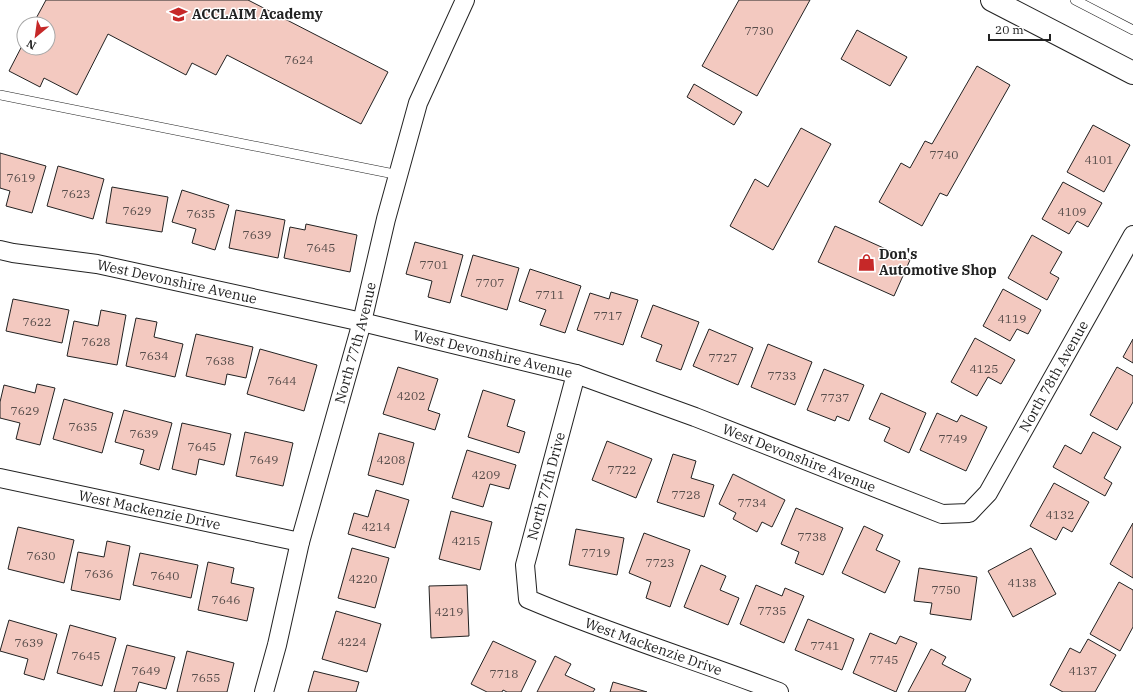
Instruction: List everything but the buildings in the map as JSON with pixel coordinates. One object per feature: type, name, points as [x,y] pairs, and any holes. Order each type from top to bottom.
[{"type":"main road","points":[[992,0],[1133,74]]},
{"type":"street","name":"North 77th Avenue","points":[[264,692],[277,645],[300,542],[362,322],[386,219],[418,103],[465,0]]},
{"type":"street","name":"North 78th Avenue","points":[[969,513],[988,493],[1127,261],[1133,235]]},
{"type":"street","name":"West Devonshire Avenue","points":[[0,250],[97,264],[362,322],[576,374],[695,417],[942,514],[969,513]]},
{"type":"street","name":"North 77th Drive","points":[[528,599],[525,565],[576,374]]},
{"type":"street","name":"West Mackenzie Drive","points":[[0,478],[300,542]]},
{"type":"street","name":"West Mackenzie Drive","points":[[528,599],[564,614],[779,692]]},
{"type":"lane","points":[[1075,0],[1133,30]]},
{"type":"lane","points":[[0,95],[399,175]]},
{"type":"place","name":"ACCLAIM Academy","points":[[179,14]]},
{"type":"place","name":"Don's Automotive Shop","points":[[866,262]]}]
